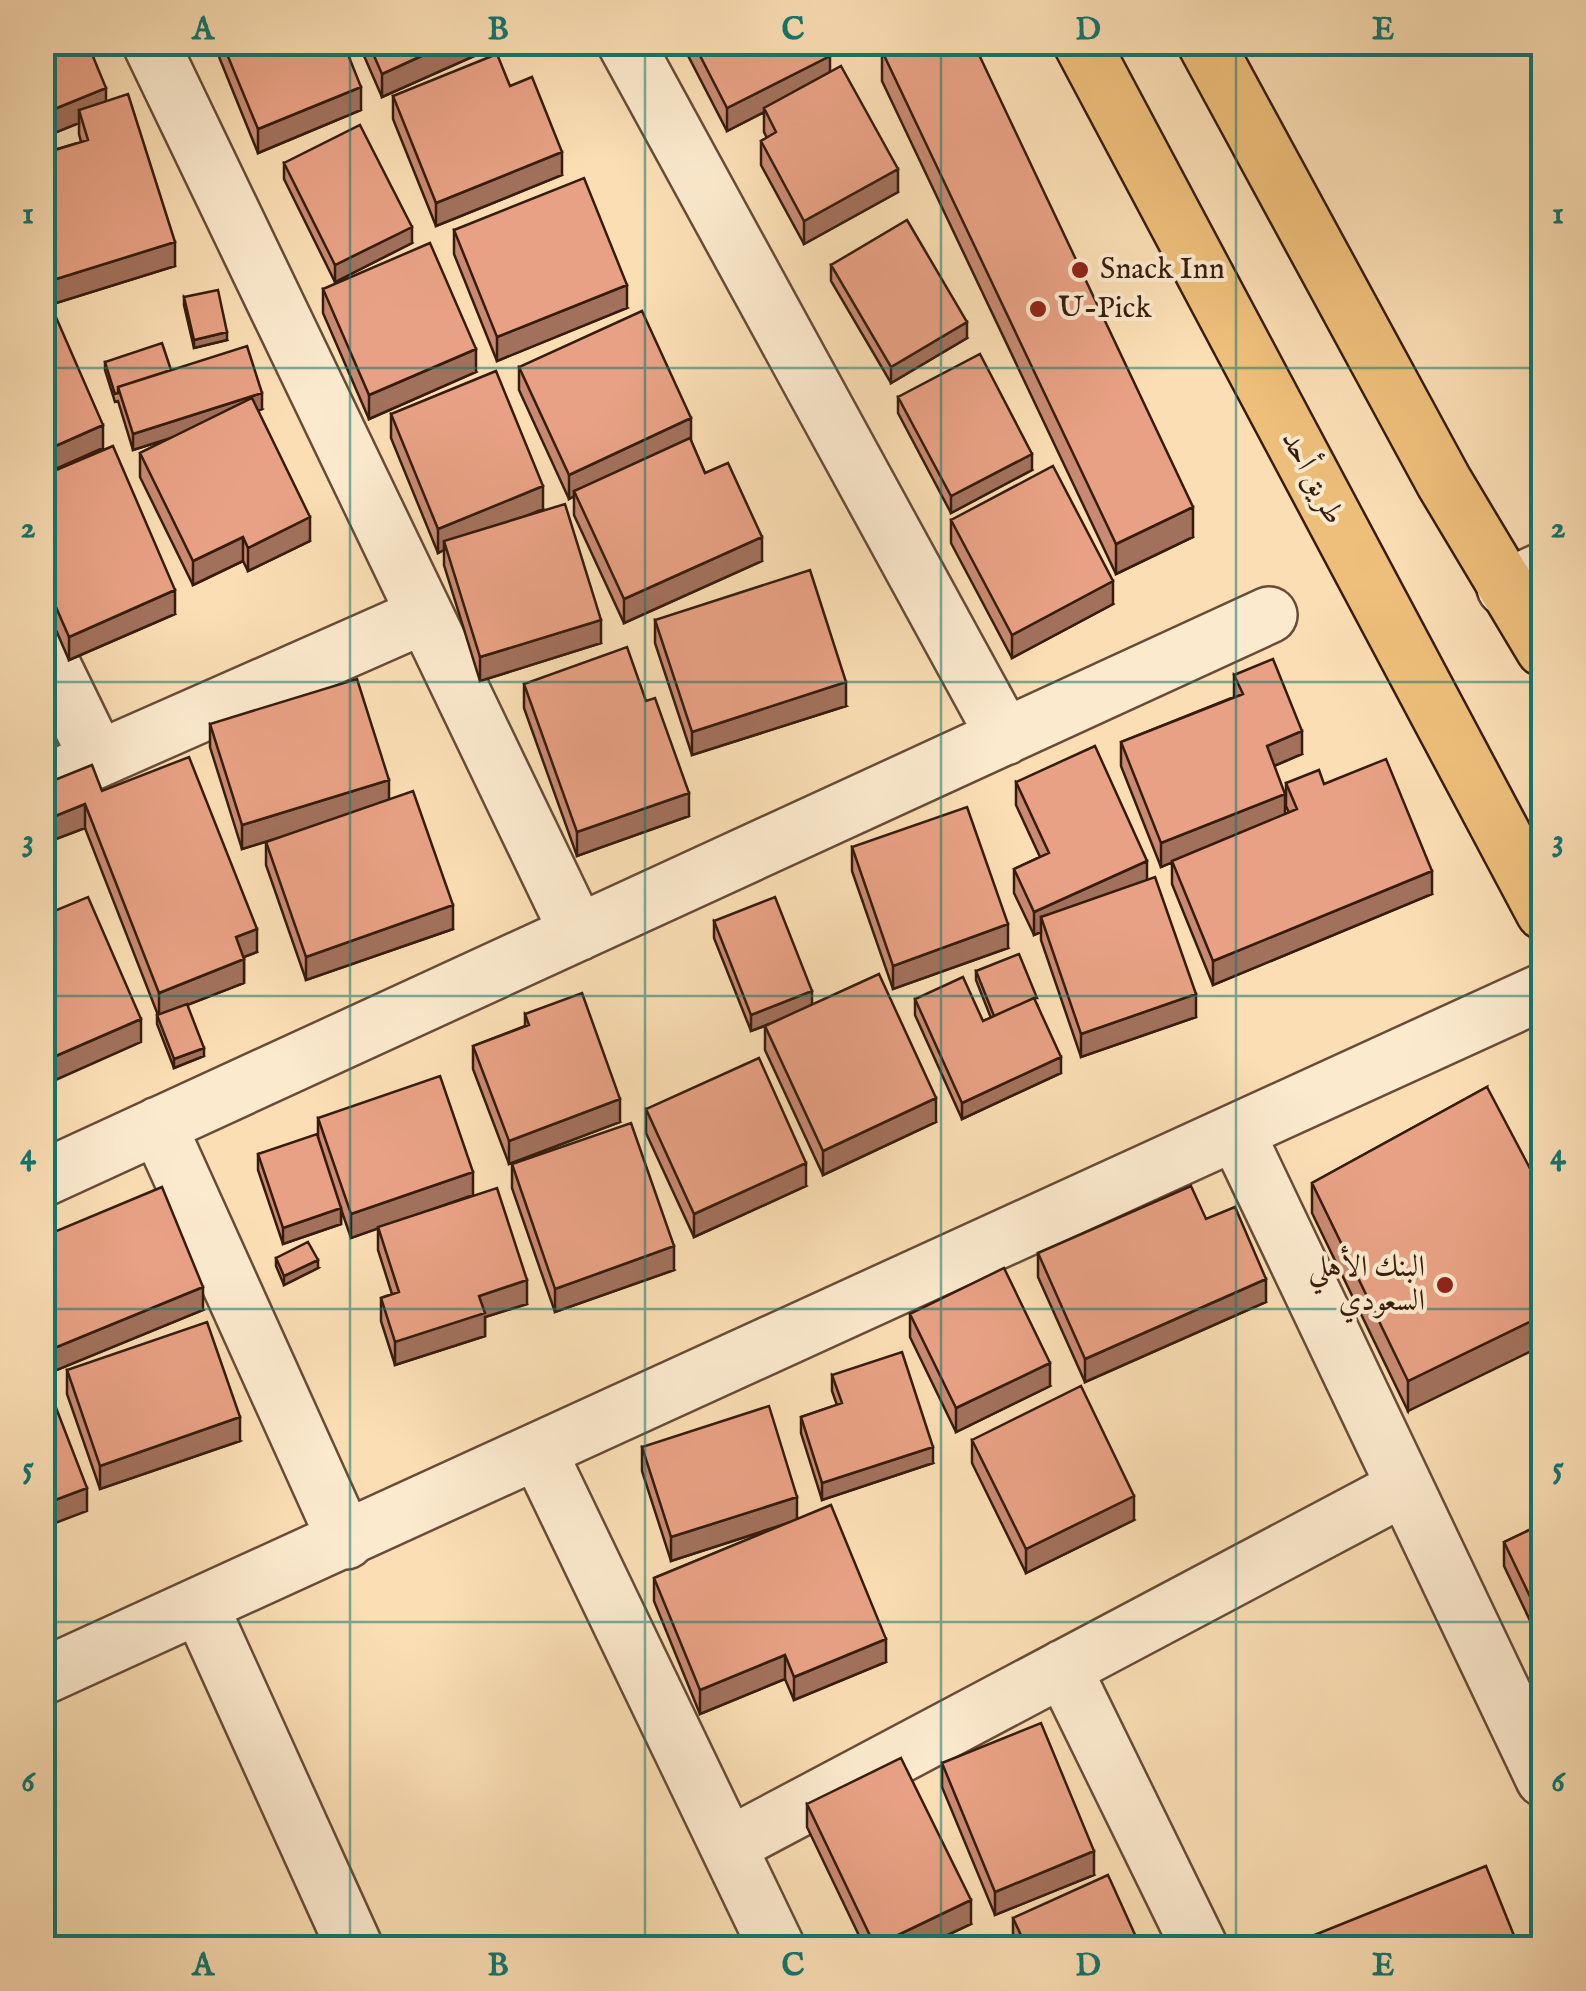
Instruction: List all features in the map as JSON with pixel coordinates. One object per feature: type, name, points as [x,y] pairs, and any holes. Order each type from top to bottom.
[{"type":"main road","name":"طريق أحد","points":[[1081,42],[1544,912]]},
{"type":"main road","points":[[1205,42],[1524,579],[1544,649]]},
{"type":"street","points":[[150,42],[578,933]]},
{"type":"street","points":[[625,42],[1005,737]]},
{"type":"street","points":[[42,784],[425,614]]},
{"type":"street","points":[[42,1178],[1269,615]]},
{"type":"street","points":[[42,644],[98,760]]},
{"type":"street","points":[[42,1677],[201,1608],[1544,991]]},
{"type":"street","points":[[158,1126],[346,1541]]},
{"type":"street","points":[[1236,1132],[1544,1779]]},
{"type":"street","points":[[539,1453],[777,1948]]},
{"type":"street","points":[[728,1846],[1405,1487]]},
{"type":"street","points":[[201,1608],[356,1948]]},
{"type":"street","points":[[1063,1668],[1200,1948]]},
{"type":"building","points":[[42,42],[87,42],[106,88],[47,112],[54,130],[42,135]]},
{"type":"building","points":[[222,42],[343,42],[361,87],[258,129]]},
{"type":"building","points":[[368,42],[452,42],[382,74]]},
{"type":"building","points":[[693,42],[823,42],[830,56],[727,108]]},
{"type":"building","name":"U-Pick","points":[[899,42],[973,42],[1193,507],[1116,544],[882,51]]},
{"type":"building","points":[[497,54],[510,86],[532,77],[562,152],[436,203],[393,96]]},
{"type":"building","points":[[841,66],[898,169],[804,221],[761,141],[776,132],[764,108]]},
{"type":"building","points":[[128,94],[175,242],[53,280],[42,247],[42,154],[88,140],[79,110]]},
{"type":"building","points":[[360,125],[412,227],[335,265],[284,163]]},
{"type":"building","points":[[584,178],[627,285],[497,337],[454,230]]},
{"type":"building","points":[[907,220],[967,322],[891,367],[831,265]]},
{"type":"building","points":[[430,243],[476,349],[369,395],[323,289]]},
{"type":"building","points":[[218,290],[227,332],[194,340],[184,297]]},
{"type":"building","points":[[642,311],[691,418],[569,475],[519,367]]},
{"type":"building","points":[[55,315],[103,425],[42,452],[42,320]]},
{"type":"building","points":[[162,343],[171,370],[118,387],[115,394],[105,362]]},
{"type":"building","points":[[247,346],[262,393],[133,434],[118,387]]},
{"type":"building","points":[[980,354],[1032,454],[951,496],[898,397]]},
{"type":"building","points":[[496,371],[543,486],[438,529],[391,414]]},
{"type":"building","points":[[252,398],[310,517],[248,548],[243,537],[193,561],[140,453]]},
{"type":"building","points":[[690,438],[705,473],[728,463],[762,537],[624,599],[574,491]]},
{"type":"building","points":[[113,446],[175,590],[69,637],[42,575],[42,476]]},
{"type":"building","points":[[1053,466],[1113,581],[1012,635],[951,520]]},
{"type":"building","points":[[565,504],[601,620],[480,657],[444,541]]},
{"type":"building","points":[[810,570],[846,682],[692,732],[655,620]]},
{"type":"building","points":[[627,647],[646,701],[655,698],[689,793],[577,832],[524,684]]},
{"type":"building","points":[[1273,659],[1302,731],[1267,746],[1285,794],[1161,843],[1121,742],[1243,694],[1234,675]]},
{"type":"building","points":[[357,679],[389,780],[242,825],[210,724]]},
{"type":"building","points":[[1095,746],[1147,861],[1034,912],[1014,869],[1049,853],[1016,782]]},
{"type":"building","points":[[189,757],[257,929],[236,937],[244,959],[159,993],[85,804],[43,821],[42,785],[92,765],[102,791]]},
{"type":"building","points":[[1386,759],[1432,871],[1213,961],[1172,861],[1297,809],[1286,783],[1319,770],[1324,784]]},
{"type":"building","points":[[413,791],[453,905],[306,957],[266,842]]},
{"type":"building","points":[[967,807],[1008,924],[893,966],[852,847]]},
{"type":"building","points":[[1155,877],[1196,994],[1081,1034],[1041,917]]},
{"type":"building","points":[[88,897],[141,1019],[42,1062],[42,916]]},
{"type":"building","points":[[775,897],[812,991],[751,1015],[714,921]]},
{"type":"building","points":[[1019,954],[1037,998],[994,1016],[976,971]]},
{"type":"building","points":[[879,974],[936,1098],[823,1151],[765,1026]]},
{"type":"building","points":[[963,977],[983,1021],[1034,998],[1061,1057],[962,1103],[915,999]]},
{"type":"building","points":[[582,993],[620,1099],[509,1141],[473,1046],[529,1025],[525,1014]]},
{"type":"building","points":[[187,1004],[204,1048],[174,1059],[157,1015]]},
{"type":"building","points":[[759,1058],[806,1163],[694,1214],[646,1109]]},
{"type":"building","points":[[440,1076],[473,1172],[351,1214],[318,1118]]},
{"type":"building","name":"البنك الأهلي السعودي","points":[[1487,1087],[1544,1195],[1544,1315],[1408,1381],[1312,1183]]},
{"type":"building","points":[[631,1123],[674,1246],[555,1289],[512,1164]]},
{"type":"building","points":[[317,1134],[341,1208],[283,1228],[258,1154]]},
{"type":"building","points":[[1191,1186],[1206,1219],[1235,1207],[1266,1279],[1085,1359],[1038,1253]]},
{"type":"building","points":[[162,1187],[203,1287],[52,1349],[42,1326],[42,1237]]},
{"type":"building","points":[[497,1188],[527,1280],[479,1296],[485,1313],[395,1342],[381,1298],[399,1292],[378,1227]]},
{"type":"building","points":[[308,1242],[318,1260],[284,1276],[276,1258]]},
{"type":"building","points":[[1004,1268],[1050,1363],[956,1408],[910,1314]]},
{"type":"building","points":[[207,1322],[240,1417],[100,1466],[67,1370]]},
{"type":"building","points":[[902,1352],[933,1447],[822,1483],[801,1417],[842,1403],[832,1375]]},
{"type":"building","points":[[1081,1386],[1134,1496],[1026,1549],[972,1440]]},
{"type":"building","points":[[48,1387],[87,1488],[42,1505],[42,1389]]},
{"type":"building","points":[[769,1406],[797,1497],[671,1537],[642,1447]]},
{"type":"building","points":[[831,1505],[886,1639],[794,1677],[785,1655],[700,1690],[654,1578]]},
{"type":"building","points":[[1544,1523],[1544,1626],[1504,1542]]},
{"type":"building","points":[[1041,1723],[1094,1851],[995,1892],[942,1763]]},
{"type":"building","points":[[901,1758],[971,1900],[875,1946],[807,1804]]},
{"type":"building","points":[[1486,1866],[1519,1948],[1311,1948],[1307,1938]]},
{"type":"building","points":[[1108,1875],[1141,1948],[1027,1948],[1013,1918]]},
{"type":"building","points":[[993,1939],[997,1948],[963,1948]]},
{"type":"place","name":"Snack Inn","points":[[1080,270]]},
{"type":"place","name":"U-Pick","points":[[1038,309]]},
{"type":"place","name":"البنك الأهلي السعودي","points":[[1445,1285]]}]
